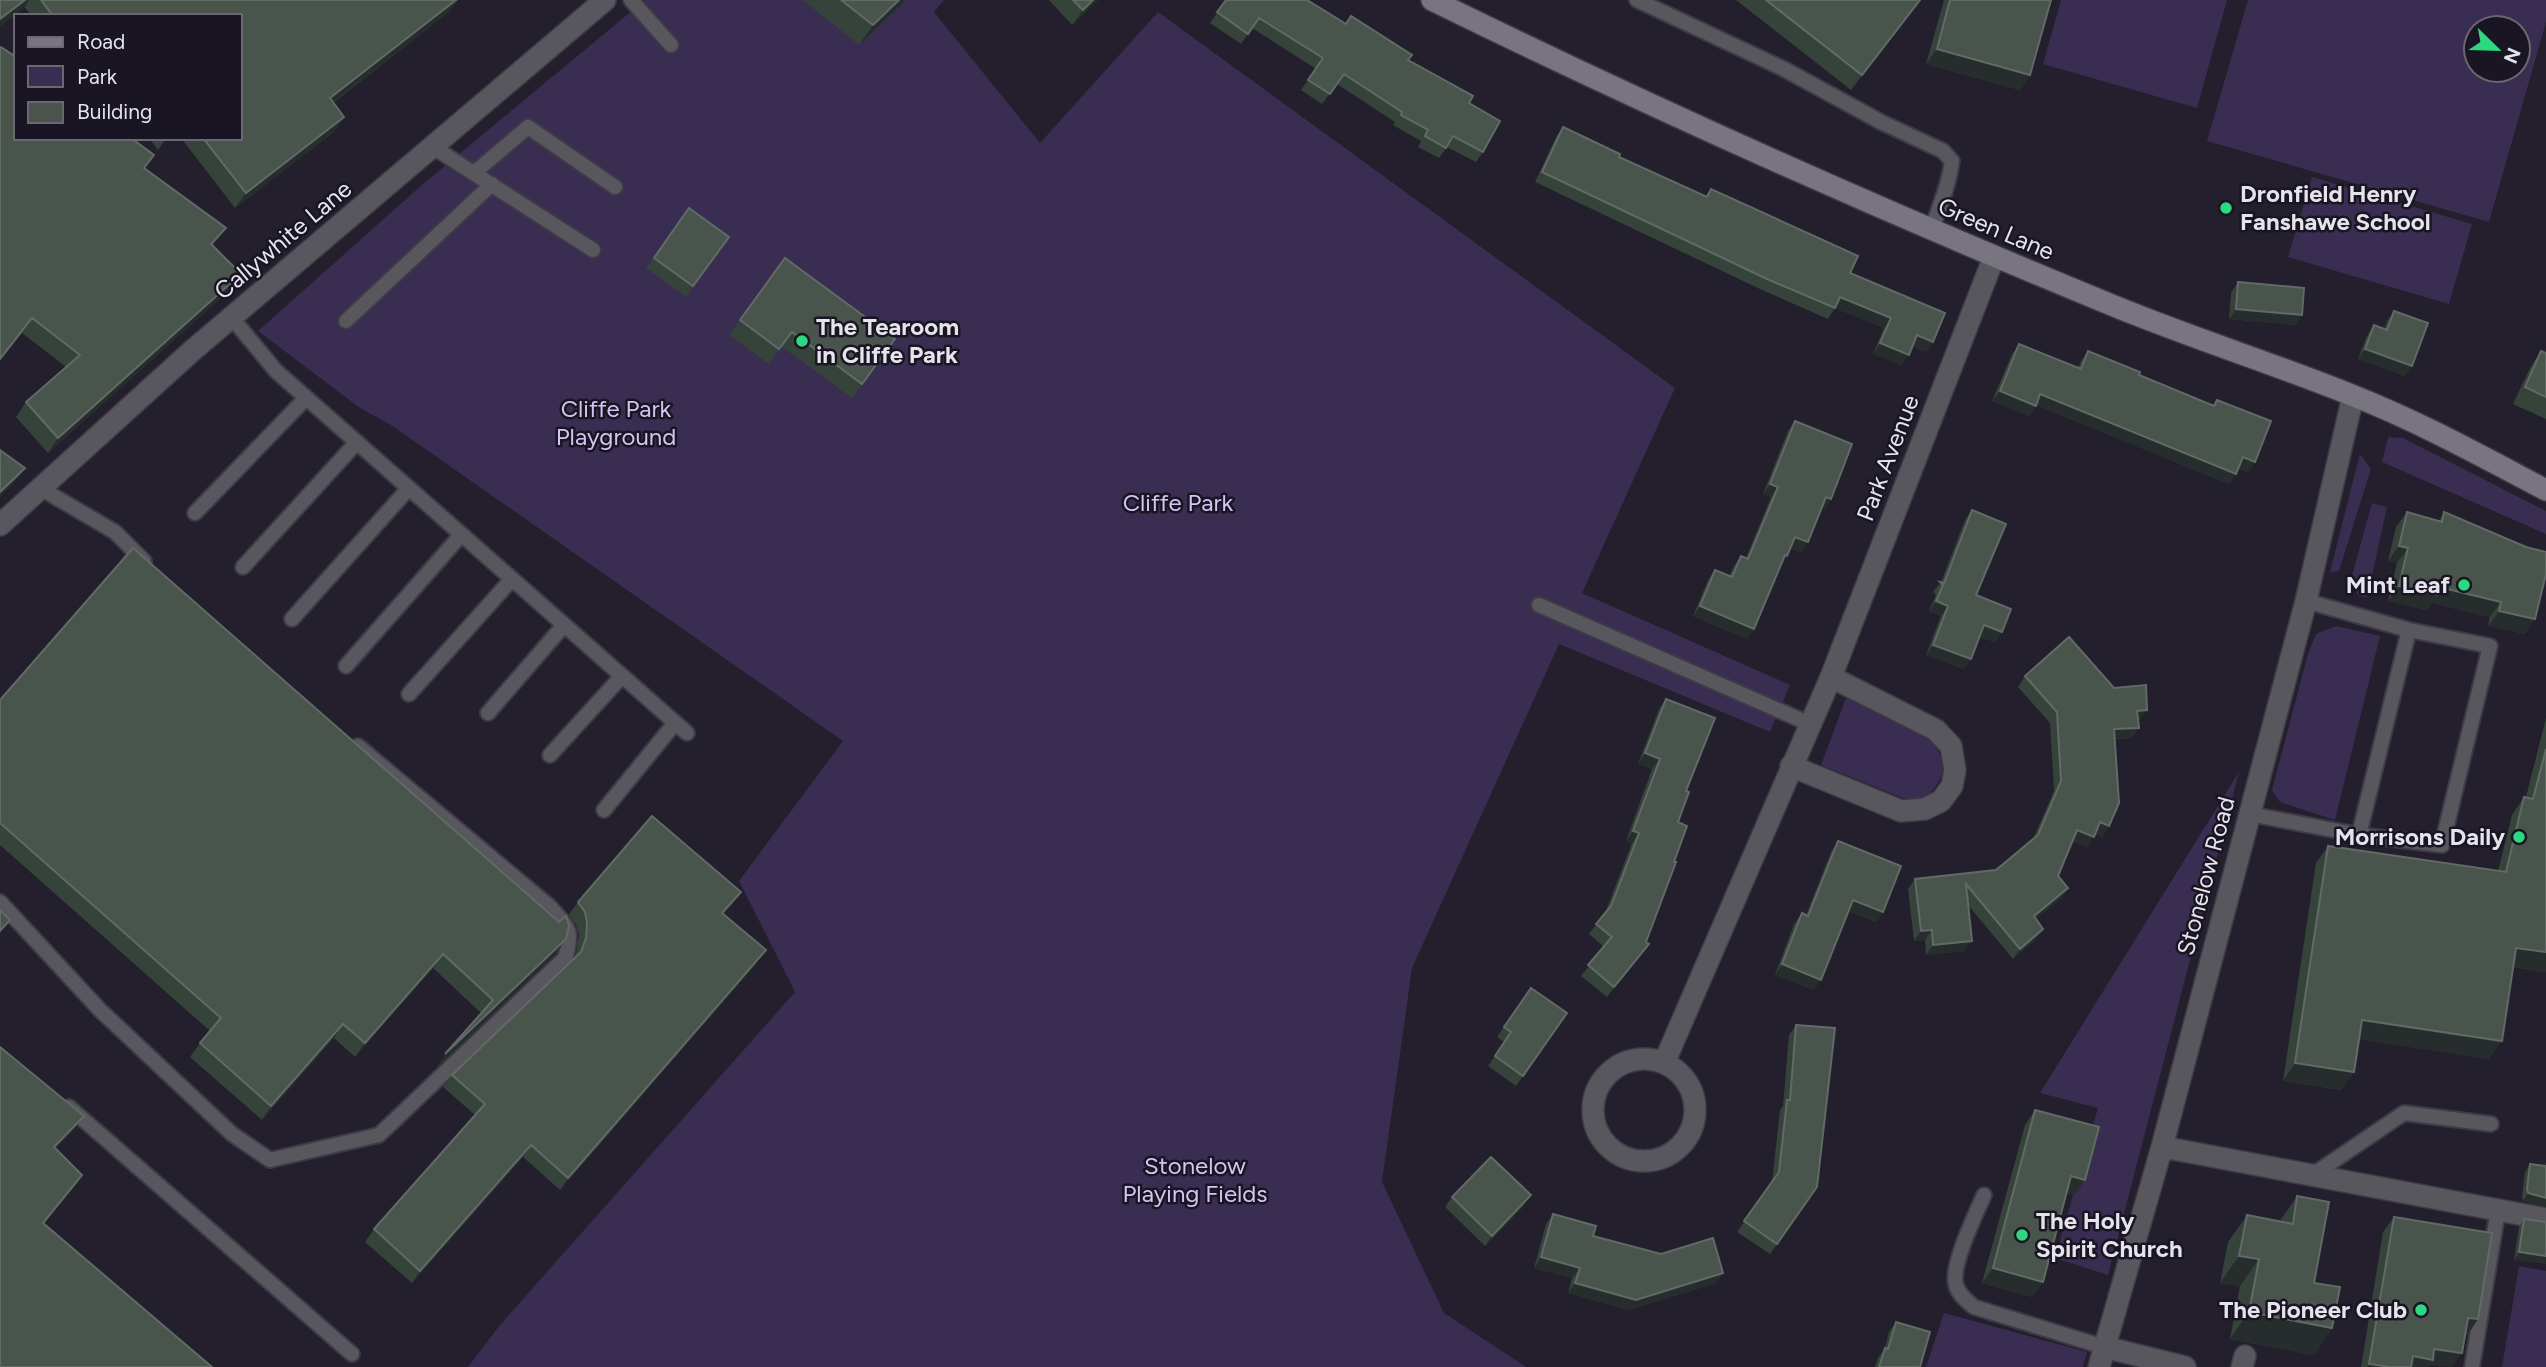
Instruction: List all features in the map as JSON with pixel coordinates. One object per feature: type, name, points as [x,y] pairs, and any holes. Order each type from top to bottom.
[{"type":"main road","name":"Green Lane","points":[[1433,0],[1759,155],[1931,231],[2164,327],[2353,396],[2421,425],[2546,490]]},
{"type":"street","name":"Callywhite Lane","points":[[0,526],[193,350],[605,0]]},
{"type":"street","name":"Park Avenue","points":[[1664,1063],[1831,677],[1994,257]]},
{"type":"street","name":"Stonelow Road","points":[[2101,1357],[2161,1147],[2306,601],[2353,396]]},
{"type":"street","points":[[1791,766],[1900,811],[1925,810],[1941,801],[1952,786],[1955,770],[1951,746],[1936,730],[1831,677]]},
{"type":"street","points":[[1647,1059],[1664,1063],[1677,1072],[1688,1085],[1694,1109],[1690,1133],[1680,1146],[1667,1156],[1650,1161],[1634,1161],[1618,1155],[1605,1144],[1596,1129],[1592,1113],[1594,1096],[1602,1080],[1614,1068],[1630,1061],[1647,1059]]},
{"type":"street","points":[[2161,1147],[2546,1219]]},
{"type":"street","points":[[2101,1357],[2185,1367]]},
{"type":"lane","points":[[631,0],[671,45]]},
{"type":"lane","points":[[1637,0],[1784,69],[1881,122],[1943,150],[1952,161],[1951,169],[1931,231]]},
{"type":"lane","points":[[474,173],[528,127],[614,187]]},
{"type":"lane","points":[[433,146],[593,250]]},
{"type":"lane","points":[[346,321],[492,184]]},
{"type":"lane","points":[[232,318],[276,371],[687,733]]},
{"type":"lane","points":[[195,513],[306,398]]},
{"type":"lane","points":[[243,567],[357,442]]},
{"type":"lane","points":[[40,488],[115,532],[152,570]]},
{"type":"lane","points":[[292,619],[409,488]]},
{"type":"lane","points":[[346,666],[461,535]]},
{"type":"lane","points":[[409,694],[512,579]]},
{"type":"lane","points":[[2250,814],[2359,835],[2442,845],[2490,646],[2409,630],[2306,601]]},
{"type":"lane","points":[[1539,605],[1810,724]]},
{"type":"lane","points":[[488,713],[564,625]]},
{"type":"lane","points":[[2359,835],[2409,630]]},
{"type":"lane","points":[[550,755],[622,676]]},
{"type":"lane","points":[[604,810],[675,723]]},
{"type":"lane","points":[[0,902],[100,1010],[232,1134],[270,1160],[379,1135],[565,958],[571,940],[565,924],[550,906],[349,739]]},
{"type":"lane","points":[[59,1098],[352,1354]]},
{"type":"lane","points":[[2314,1174],[2404,1113],[2491,1124]]},
{"type":"lane","points":[[1984,1195],[1959,1254],[1955,1284],[1962,1297],[1973,1307],[2101,1357]]},
{"type":"lane","points":[[2472,1367],[2498,1210]]},
{"type":"green space","name":"Cliffe Park","points":[[645,0],[944,0],[934,12],[1040,143],[1158,12],[1675,388],[1582,593],[1790,685],[1770,732],[1559,644],[1412,968],[1382,1182],[1444,1313],[1526,1367],[468,1367],[500,1325],[795,992],[739,881],[843,741],[391,425],[360,408],[258,331],[423,184]]},
{"type":"green space","points":[[2061,0],[2227,0],[2197,108],[2043,64]]},
{"type":"green space","points":[[2248,0],[2546,0],[2546,22],[2532,71],[2532,14],[2462,14],[2462,84],[2528,84],[2489,222],[2207,141]]},
{"type":"green space","points":[[2312,177],[2472,224],[2449,304],[2288,257]]},
{"type":"green space","points":[[2388,437],[2403,438],[2546,511],[2546,534],[2382,462]]},
{"type":"green space","points":[[2361,455],[2371,469],[2339,571],[2330,572],[2359,457]]},
{"type":"green space","points":[[2372,503],[2387,507],[2367,598],[2359,596],[2350,583]]},
{"type":"green space","points":[[2336,626],[2380,636],[2335,820],[2280,802],[2272,790],[2308,654],[2316,634]]},
{"type":"green space","points":[[1846,698],[1932,741],[1941,758],[1942,772],[1936,786],[1923,800],[1903,798],[1821,765]]},
{"type":"green space","points":[[2239,772],[2108,1275],[2055,1258],[2098,1108],[2040,1093]]},
{"type":"green space","points":[[2519,1266],[2546,1271],[2546,1367],[2502,1367]]},
{"type":"green space","points":[[1944,1313],[2087,1352],[2083,1367],[1926,1367]]},
{"type":"building","points":[[0,0],[25,0],[0,19]]},
{"type":"building","points":[[41,0],[456,0],[330,98],[344,117],[246,193],[205,140],[242,140],[242,14],[52,14]]},
{"type":"building","points":[[841,0],[899,0],[873,25]]},
{"type":"building","points":[[1073,0],[1093,0],[1083,10]]},
{"type":"building","points":[[1226,0],[1307,0],[1346,24],[1351,16],[1412,55],[1408,60],[1473,96],[1469,103],[1500,121],[1483,152],[1453,136],[1446,148],[1425,136],[1428,130],[1401,115],[1402,112],[1344,74],[1330,94],[1308,80],[1323,58],[1259,18],[1248,34],[1217,12]]},
{"type":"building","points":[[1766,0],[1920,0],[1862,75]]},
{"type":"building","points":[[1950,0],[2051,0],[2030,75],[1937,49]]},
{"type":"building","points":[[0,48],[14,56],[14,140],[134,140],[154,155],[144,168],[226,228],[211,244],[241,274],[58,438],[26,402],[80,355],[32,318],[0,359]]},
{"type":"building","points":[[1563,127],[1620,154],[1619,157],[1707,197],[1711,189],[1858,256],[1850,273],[1945,313],[1933,342],[1917,335],[1909,355],[1880,343],[1891,318],[1840,297],[1835,308],[1767,279],[1542,172]]},
{"type":"building","points":[[689,208],[729,237],[693,286],[654,258]]},
{"type":"building","name":"The Tearoom in Cliffe Park","points":[[785,258],[895,339],[862,384],[792,332],[779,349],[740,320]]},
{"type":"building","points":[[2238,282],[2304,288],[2302,315],[2236,309]]},
{"type":"building","points":[[2394,311],[2428,323],[2412,366],[2365,349],[2374,325],[2387,330]]},
{"type":"building","points":[[2019,344],[2081,369],[2088,351],[2214,406],[2217,400],[2271,421],[2255,462],[2243,457],[2236,474],[2040,394],[2036,406],[2000,391]]},
{"type":"building","points":[[2541,351],[2546,353],[2546,397],[2525,387]]},
{"type":"building","points":[[1795,421],[1852,444],[1831,499],[1826,497],[1808,542],[1795,537],[1787,556],[1785,555],[1754,629],[1700,606],[1715,570],[1732,577],[1741,556],[1748,559],[1778,487],[1770,484]]},
{"type":"building","points":[[0,450],[25,468],[0,492]]},
{"type":"building","points":[[1972,510],[2006,524],[1976,595],[2011,609],[2002,632],[1984,625],[1971,659],[1933,645],[1948,606],[1936,601],[1943,585],[1940,582],[1944,583]]},
{"type":"building","name":"Mint Leaf","points":[[2407,512],[2442,522],[2444,512],[2526,547],[2546,552],[2546,574],[2535,619],[2499,611],[2501,602],[2439,587],[2437,595],[2399,586],[2408,548],[2399,546]]},
{"type":"building","points":[[133,548],[559,922],[566,916],[569,926],[566,939],[445,1054],[493,1000],[443,954],[365,1043],[343,1024],[271,1106],[200,1043],[221,1018],[0,823],[0,700]]},
{"type":"building","points":[[2069,637],[2114,688],[2146,685],[2147,710],[2137,711],[2139,728],[2114,729],[2119,803],[2109,826],[2100,822],[2094,837],[2077,830],[2058,876],[2068,888],[2034,916],[2043,929],[2020,949],[1966,884],[1972,941],[1933,945],[1932,930],[1921,931],[1915,879],[1996,870],[2038,835],[2061,781],[2057,712],[2025,676]]},
{"type":"building","points":[[1666,699],[1715,718],[1686,791],[1689,792],[1678,822],[1687,826],[1646,942],[1649,944],[1614,987],[1588,965],[1612,937],[1596,924],[1611,906],[1639,833],[1633,831],[1660,759],[1645,753]]},
{"type":"building","points":[[2546,749],[2546,952],[2516,948],[2502,1041],[2362,1020],[2354,1072],[2295,1063],[2328,846],[2506,872],[2524,797],[2533,799]]},
{"type":"building","points":[[652,816],[741,892],[722,913],[766,950],[568,1178],[531,1145],[420,1271],[374,1229],[485,1104],[452,1075],[581,952],[586,938],[587,922],[585,912],[578,902]]},
{"type":"building","points":[[1838,841],[1901,866],[1883,912],[1853,900],[1821,980],[1782,964],[1802,913],[1808,916]]},
{"type":"building","points":[[0,910],[10,920],[0,931]]},
{"type":"building","points":[[1531,988],[1567,1013],[1523,1076],[1495,1056],[1511,1032],[1504,1027]]},
{"type":"building","points":[[1796,1025],[1835,1028],[1817,1187],[1777,1244],[1744,1221],[1779,1172],[1787,1100],[1790,1100]]},
{"type":"building","points":[[0,1047],[84,1116],[54,1147],[82,1175],[43,1223],[212,1367],[0,1367]]},
{"type":"building","name":"The Holy Spirit Church","points":[[2035,1110],[2099,1127],[2085,1180],[2071,1176],[2043,1282],[1993,1268]]},
{"type":"building","points":[[1491,1157],[1531,1195],[1492,1236],[1452,1197]]},
{"type":"building","points":[[2530,1164],[2546,1166],[2546,1198],[2528,1193]]},
{"type":"building","points":[[2297,1196],[2329,1202],[2314,1283],[2340,1287],[2332,1328],[2249,1312],[2259,1259],[2239,1256],[2247,1215],[2293,1224]]},
{"type":"building","points":[[1553,1214],[1596,1226],[1593,1236],[1661,1254],[1713,1238],[1723,1273],[1636,1300],[1575,1283],[1580,1268],[1541,1257]]},
{"type":"building","name":"The Pioneer Club","points":[[2394,1217],[2492,1233],[2478,1319],[2468,1318],[2462,1353],[2434,1349],[2433,1360],[2413,1356],[2411,1367],[2369,1364]]},
{"type":"building","points":[[2524,1219],[2546,1222],[2546,1256],[2519,1252]]},
{"type":"building","points":[[1896,1322],[1930,1332],[1920,1367],[1879,1367]]},
{"type":"place","name":"Dronfield Henry Fanshawe School","points":[[2226,208]]},
{"type":"place","name":"The Tearoom in Cliffe Park","points":[[802,341]]},
{"type":"place","name":"Mint Leaf","points":[[2464,585]]},
{"type":"place","name":"Morrisons Daily","points":[[2519,837]]},
{"type":"place","name":"The Holy Spirit Church","points":[[2022,1235]]},
{"type":"place","name":"The Pioneer Club","points":[[2421,1310]]},
{"type":"park label","name":"Cliffe Park Playground","points":[[616,423]]},
{"type":"park label","name":"Stonelow Playing Fields","points":[[1195,1180]]}]
